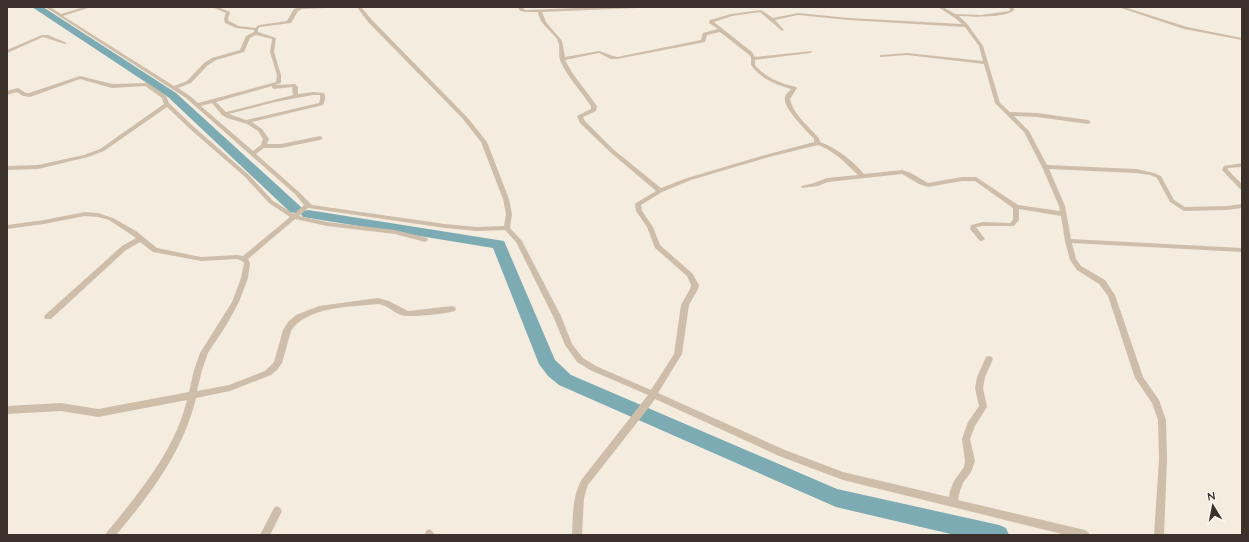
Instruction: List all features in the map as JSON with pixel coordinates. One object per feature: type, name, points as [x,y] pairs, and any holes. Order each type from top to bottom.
[{"type":"street","points":[[61,15],[89,7]]},
{"type":"street","points":[[214,7],[228,13],[226,19],[227,22],[274,38],[272,52],[279,79],[278,83],[269,87]]},
{"type":"street","points":[[174,88],[189,82],[206,64],[214,59],[242,51],[248,37],[260,26],[289,22],[296,10],[301,8],[326,7]]},
{"type":"street","points":[[359,7],[370,21],[465,118],[484,142],[506,199],[509,214],[507,228]]},
{"type":"street","points":[[520,7],[522,10],[526,11],[637,7]]},
{"type":"street","points":[[940,7],[954,15],[966,26],[981,46],[998,103],[1026,131],[1045,167],[1064,214],[1068,241],[1073,260],[1079,268],[1102,282],[1111,295],[1139,378],[1156,402],[1162,420],[1164,460],[1159,535]]},
{"type":"street","points":[[954,15],[994,15],[1012,12],[1011,7]]},
{"type":"street","points":[[1120,7],[1186,28],[1242,39]]},
{"type":"street","points":[[51,8],[198,105],[297,193],[308,205],[317,209],[445,226],[464,228],[507,228],[519,241],[525,252],[557,316],[569,345],[580,360],[593,368],[782,453],[843,476],[1085,535]]},
{"type":"street","points":[[540,10],[540,14],[549,29],[561,43],[562,47],[560,53],[562,59],[594,106],[594,110],[580,116],[582,122],[612,151],[660,191]]},
{"type":"street","points":[[782,30],[764,12],[756,11],[720,17],[712,20],[713,24],[750,53],[754,59],[752,62],[753,65],[760,74],[772,81],[794,88],[787,98],[788,103],[817,139],[817,143]]},
{"type":"street","points":[[771,20],[798,14],[856,20],[966,26]]},
{"type":"street","points":[[562,59],[599,52],[611,58],[617,58],[703,41],[705,34],[721,30]]},
{"type":"street","points":[[8,50],[42,36],[65,43]]},
{"type":"street","points":[[754,59],[810,52]]},
{"type":"street","points":[[881,56],[907,54],[986,63]]},
{"type":"street","points":[[7,93],[18,90],[25,95],[30,95],[82,77],[112,86],[146,84],[164,97],[167,104],[247,176],[271,202],[294,217],[327,224],[395,232],[425,240]]},
{"type":"street","points":[[198,105],[212,100],[269,87],[293,86],[295,87],[296,97]]},
{"type":"street","points":[[224,114],[269,102],[317,93],[322,94],[323,99],[321,104],[318,106],[246,122]]},
{"type":"street","points":[[212,100],[224,114],[233,119],[246,122],[260,130],[266,138],[264,146]]},
{"type":"street","points":[[7,168],[38,167],[86,156],[102,150],[167,104]]},
{"type":"street","points":[[1009,114],[1044,115],[1088,122]]},
{"type":"street","points":[[253,154],[264,146],[287,145],[320,138]]},
{"type":"street","points":[[577,535],[581,490],[585,482],[647,404],[678,354],[685,305],[695,284],[690,276],[657,246],[650,226],[638,208],[638,204],[660,191],[689,179],[817,143],[826,146],[848,162],[863,177]]},
{"type":"street","points":[[1242,165],[1226,167],[1225,170],[1227,174],[1242,188]]},
{"type":"street","points":[[1045,167],[1136,171],[1152,174],[1159,177],[1176,206],[1184,209],[1227,208],[1242,206]]},
{"type":"street","points":[[804,187],[816,185],[826,180],[902,172],[911,174],[922,183],[928,185],[962,179],[976,179],[1016,207],[1064,214]]},
{"type":"street","points":[[244,259],[308,205]]},
{"type":"street","points":[[982,239],[973,229],[973,226],[983,224],[1012,225],[1016,220],[1016,207]]},
{"type":"street","points":[[7,226],[44,222],[85,214],[98,215],[111,219],[156,250],[166,254],[201,259],[237,257],[244,259],[247,263],[244,280],[224,322],[213,337],[202,358],[186,419],[163,465],[132,508],[110,535]]},
{"type":"street","points":[[48,317],[124,248],[140,238]]},
{"type":"street","points":[[1068,241],[1242,250]]},
{"type":"street","points":[[7,410],[61,407],[98,413],[230,388],[268,373],[278,363],[287,330],[291,324],[308,312],[322,308],[384,301],[401,313],[408,314],[452,309]]},
{"type":"street","points":[[953,503],[959,481],[968,469],[970,461],[966,439],[971,425],[983,407],[978,388],[989,359]]},
{"type":"street","points":[[265,535],[277,511]]},
{"type":"waterway","points":[[37,7],[172,95],[295,209]]},
{"type":"waterway","points":[[308,214],[499,244],[548,364],[565,380],[836,498],[999,535]]}]
